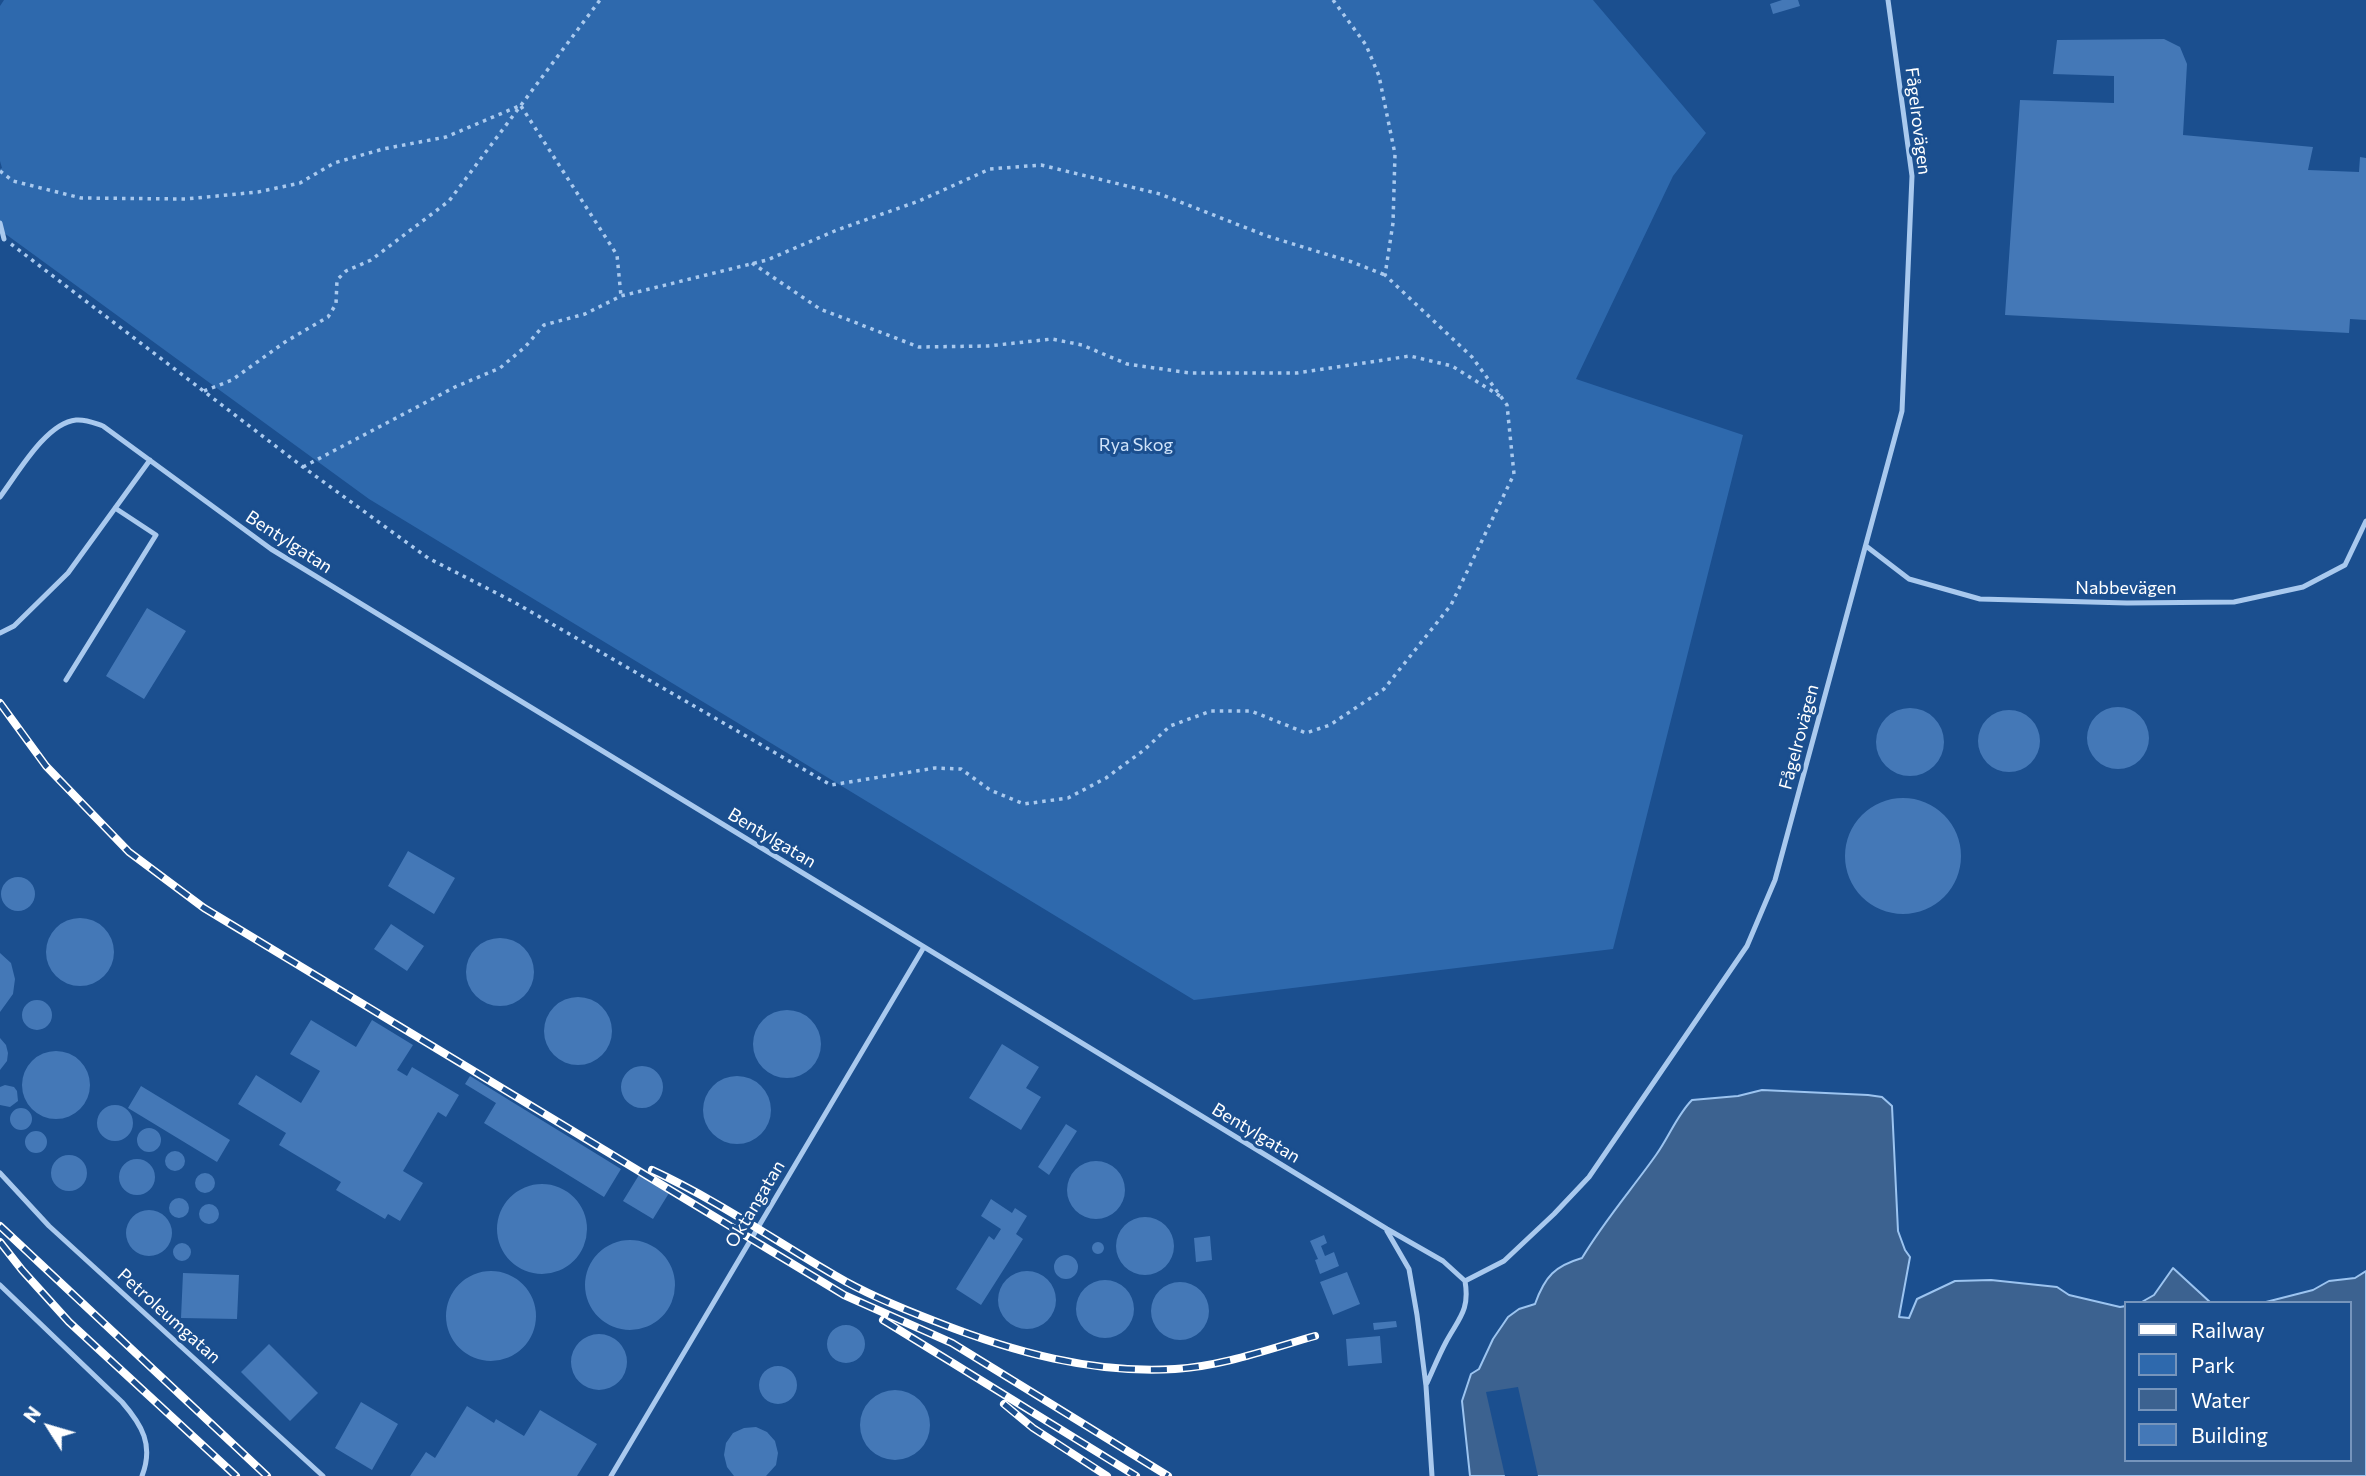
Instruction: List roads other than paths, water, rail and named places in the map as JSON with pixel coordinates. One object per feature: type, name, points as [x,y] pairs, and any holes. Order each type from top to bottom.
[{"type":"lane","name":"Fågelrovägen","points":[[1465,1281],[1503,1261],[1589,1177],[1747,946],[1775,880],[1902,411],[1912,176],[1888,0]]},
{"type":"lane","points":[[0,223],[4,239]]},
{"type":"lane","name":"Bentylgatan","points":[[0,497],[46,436],[59,426],[74,420],[88,420],[103,426],[271,549],[1387,1229]]},
{"type":"lane","points":[[0,633],[14,626],[68,573],[150,460]]},
{"type":"lane","points":[[66,680],[156,535],[115,508]]},
{"type":"lane","name":"Nabbevägen","points":[[1866,546],[1909,579],[1980,599],[2127,603],[2234,601],[2303,587],[2345,565],[2366,521]]},
{"type":"lane","name":"Oktangatan","points":[[611,1476],[924,947]]},
{"type":"lane","name":"Petroleumgatan","points":[[0,1173],[49,1226],[323,1476]]},
{"type":"lane","points":[[1387,1229],[1443,1261],[1465,1281],[1468,1294],[1465,1311],[1445,1343],[1426,1386]]},
{"type":"lane","points":[[1387,1229],[1409,1269],[1426,1386],[1432,1476]]},
{"type":"lane","points":[[0,1285],[140,1422],[145,1434],[146,1453],[142,1476]]},
{"type":"water","points":[[1762,1090],[1868,1095],[1882,1097],[1892,1106],[1898,1231],[1910,1257],[1899,1317],[1909,1318],[1917,1299],[1955,1281],[1991,1280],[2057,1287],[2069,1295],[2124,1306],[2124,1462],[2352,1462],[2352,1301],[2270,1301],[2313,1290],[2329,1281],[2355,1278],[2366,1271],[2366,1476],[1470,1476],[1462,1401],[1471,1374],[1479,1369],[1493,1339],[1508,1317],[1519,1309],[1535,1304],[1552,1274],[1582,1258],[1692,1100],[1738,1096]]},
{"type":"water","points":[[2173,1268],[2209,1301],[2144,1301],[2154,1295]]},
{"type":"railway","points":[[0,703],[46,766],[129,852],[204,908],[844,1295],[952,1343],[1168,1476]]},
{"type":"railway","points":[[652,1170],[722,1207],[860,1289],[899,1307],[995,1343],[1054,1359],[1114,1368],[1175,1369],[1228,1361],[1315,1336]]},
{"type":"railway","points":[[0,1226],[267,1476]]},
{"type":"railway","points":[[0,1242],[69,1322],[236,1476]]},
{"type":"railway","points":[[883,1320],[1136,1476]]},
{"type":"railway","points":[[1004,1404],[1033,1428],[1107,1476]]},
{"type":"park label","name":"Rya Skog","points":[[1136,445]]}]
